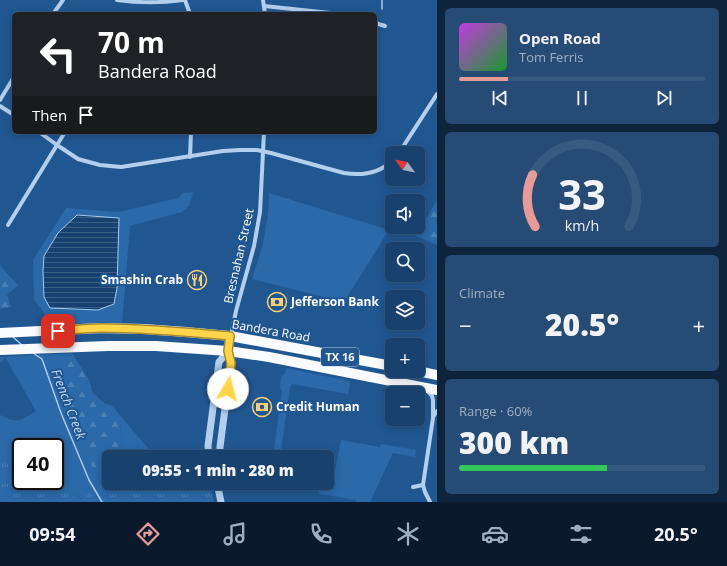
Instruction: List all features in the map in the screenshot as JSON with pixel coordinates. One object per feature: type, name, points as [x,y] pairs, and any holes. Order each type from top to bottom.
[{"type":"main road","name":"Bandera Road","points":[[0,333],[101,328],[186,332],[230,336],[385,365]]},
{"type":"main road","name":"TX 16","points":[[2,350],[105,346],[156,346],[228,351],[285,360],[415,386]]},
{"type":"main road","points":[[425,372],[437,375]]},
{"type":"main road","name":"TX 16","points":[[425,388],[437,390]]},
{"type":"street","points":[[54,12],[63,0]]},
{"type":"street","points":[[117,0],[151,3],[184,0],[189,12]]},
{"type":"street","points":[[263,0],[265,12]]},
{"type":"street","points":[[264,6],[321,12]]},
{"type":"street","points":[[377,24],[385,26]]},
{"type":"street","points":[[0,100],[12,80]]},
{"type":"street","points":[[404,146],[437,94]]},
{"type":"street","points":[[0,106],[12,114]]},
{"type":"street","points":[[42,134],[78,159],[111,167],[132,166],[223,151],[240,150],[263,151],[354,175],[364,175],[385,167]]},
{"type":"street","points":[[8,225],[64,134]]},
{"type":"street","points":[[190,157],[191,134]]},
{"type":"street","name":"Bresnahan Street","points":[[228,351],[230,336],[254,246],[260,212],[264,134]]},
{"type":"street","points":[[208,450],[219,362],[228,351]]},
{"type":"street","points":[[220,450],[231,363],[228,351]]},
{"type":"street","points":[[425,388],[432,396],[433,400],[433,418],[423,485],[430,502]]},
{"type":"street","points":[[433,418],[437,410]]},
{"type":"street","points":[[413,487],[423,485]]},
{"type":"street","points":[[218,490],[221,502]]},
{"type":"green space","points":[[193,192],[189,206],[182,212],[130,226],[122,323],[43,325],[44,313],[34,300],[33,260],[66,208],[119,212],[178,198],[183,193]]},
{"type":"green space","points":[[269,193],[385,229],[385,234],[386,234],[344,302],[252,279],[263,244],[268,213]]},
{"type":"green space","points":[[437,200],[437,245],[416,236],[417,234],[425,234],[425,221]]},
{"type":"green space","points":[[0,266],[18,285],[7,295],[11,307],[0,309]]},
{"type":"green space","points":[[72,353],[58,366],[102,490],[108,502],[88,502],[64,489],[64,438],[12,438],[12,490],[33,490],[50,502],[0,502],[0,415],[11,420],[19,420],[36,411],[5,357],[0,364],[0,357]]},
{"type":"green space","points":[[72,353],[89,380],[94,398],[120,421],[122,450],[102,450],[102,487],[77,438],[58,389],[58,366]]},
{"type":"green space","points":[[286,368],[349,381],[350,386],[348,394],[292,384],[290,388],[281,450],[274,450],[282,391],[280,387],[281,377],[285,373]]},
{"type":"green space","points":[[92,392],[104,403],[112,406],[151,450],[122,450],[120,421],[94,398]]},
{"type":"green space","points":[[341,440],[380,447],[381,444],[416,450],[415,457],[393,453],[370,502],[356,502],[356,500],[320,494],[317,490],[334,490],[335,470]]},
{"type":"green space","points":[[0,447],[12,455],[12,490],[64,490],[64,488],[81,499],[102,485],[102,490],[211,490],[214,502],[0,502]]},
{"type":"green space","points":[[103,490],[109,490],[108,502]]},
{"type":"shaded area","points":[[77,215],[119,218],[117,288],[114,304],[98,310],[50,308],[44,297],[44,256],[58,233]]},
{"type":"waterway","points":[[382,0],[382,9]]},
{"type":"waterway","name":"French Creek","points":[[13,337],[22,345]]},
{"type":"waterway","name":"French Creek","points":[[33,353],[42,359],[61,413],[89,480],[102,502]]},
{"type":"place","name":"Smashin Crab","points":[[197,280]]},
{"type":"place","name":"Jefferson Bank","points":[[277,302]]},
{"type":"place","name":"Credit Human","points":[[262,407]]},
{"type":"route","points":[[58,331],[101,328],[144,329],[230,336],[228,351],[231,363],[228,389]]}]
